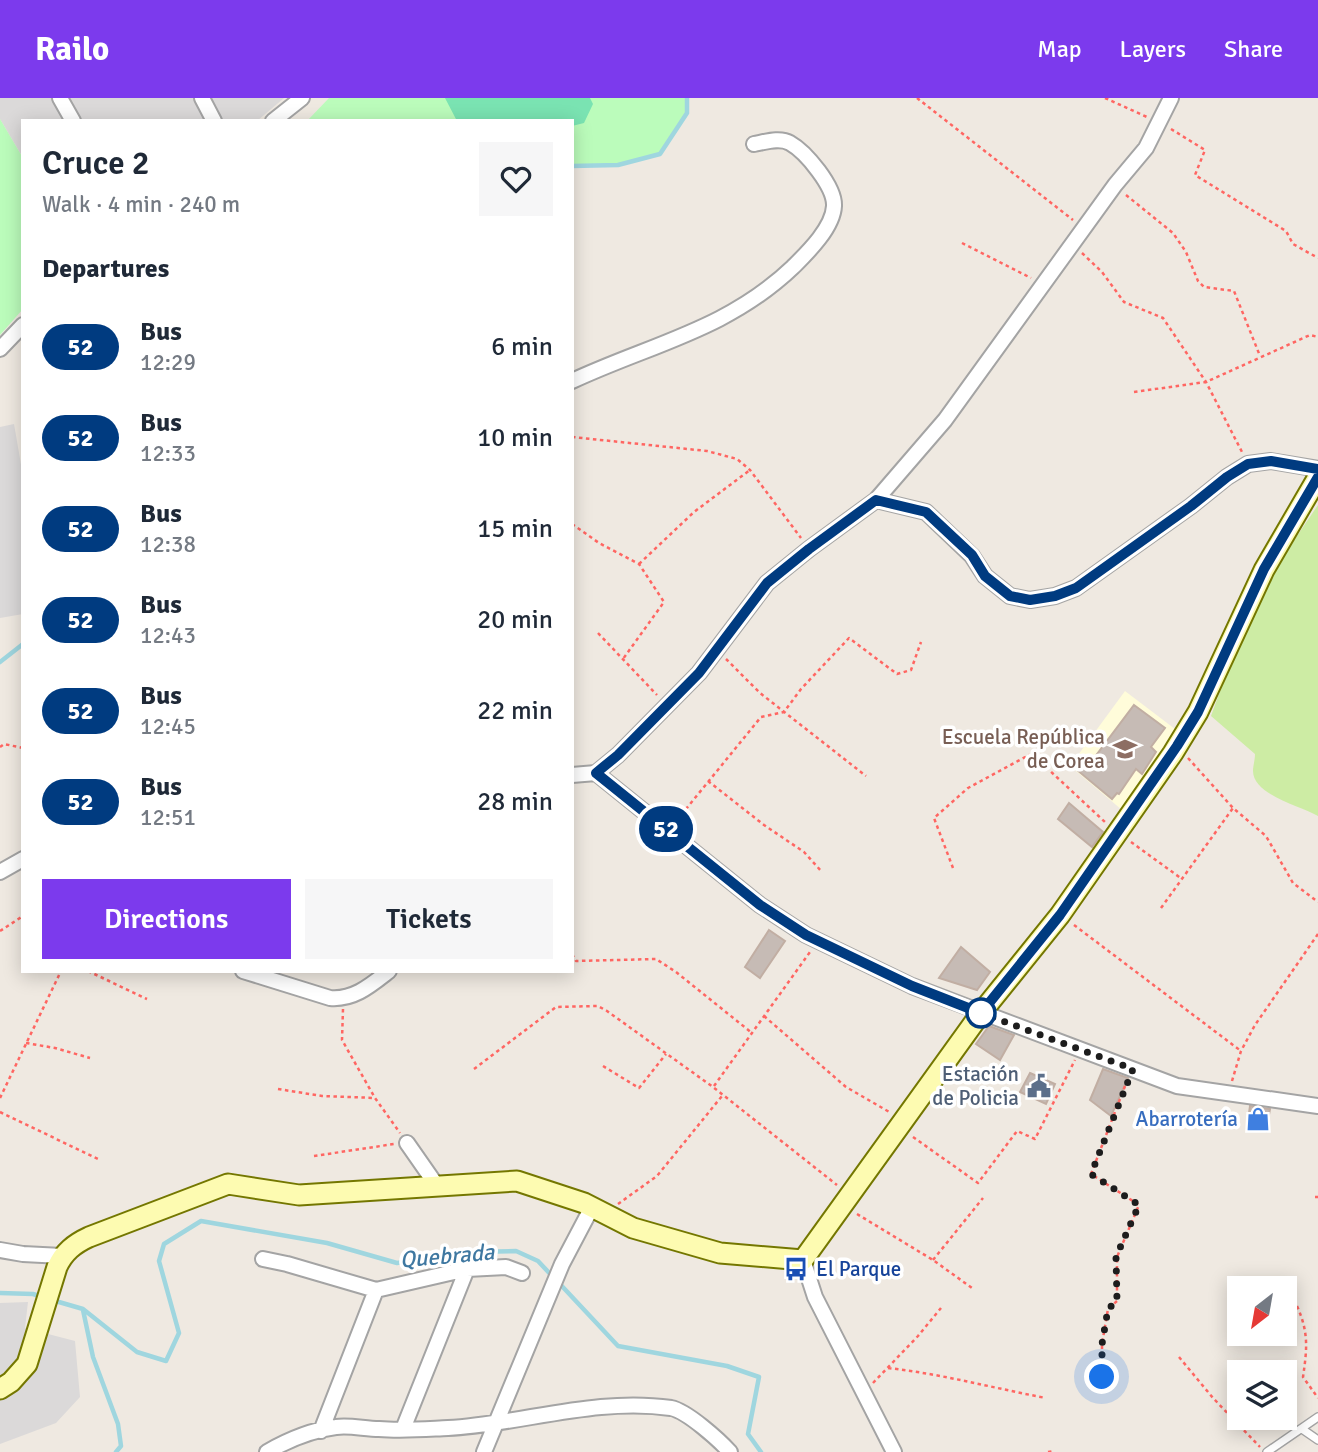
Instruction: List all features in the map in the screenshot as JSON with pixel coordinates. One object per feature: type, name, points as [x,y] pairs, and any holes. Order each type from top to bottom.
[{"type":"street","points":[[60,98],[72,119]]},
{"type":"street","points":[[202,98],[214,119]]},
{"type":"street","points":[[276,119],[302,98]]},
{"type":"street","points":[[574,775],[596,773],[618,755],[699,673],[767,583],[876,500],[945,420],[1115,185],[1146,148],[1171,98]]},
{"type":"street","points":[[574,380],[684,337],[738,309],[793,266],[818,238],[830,221],[835,205],[829,186],[817,167],[790,142],[776,140],[754,144]]},
{"type":"street","points":[[0,349],[21,327]]},
{"type":"street","points":[[876,500],[926,512],[972,555],[985,576],[1010,596],[1030,600],[1055,596],[1076,588],[1248,464],[1271,461],[1318,469]]},
{"type":"street","points":[[803,1260],[981,1013],[1060,915],[1177,746],[1198,712],[1264,569],[1318,477]]},
{"type":"street","points":[[596,773],[760,905],[818,941],[912,986],[1177,1086],[1318,1106]]},
{"type":"street","points":[[0,872],[21,860]]},
{"type":"street","points":[[249,973],[330,998],[343,999],[363,991],[386,973]]},
{"type":"street","points":[[407,1143],[437,1186]]},
{"type":"street","points":[[0,1389],[11,1382],[27,1364],[59,1261],[76,1243],[228,1184],[299,1195],[517,1181],[598,1210],[633,1228],[720,1254],[803,1260]]},
{"type":"street","points":[[484,1452],[562,1264],[598,1210]]},
{"type":"street","points":[[0,1250],[59,1261]]},
{"type":"street","points":[[264,1259],[376,1290],[467,1269],[506,1267],[522,1273]]},
{"type":"street","points":[[803,1260],[815,1297],[894,1452]]},
{"type":"street","points":[[403,1429],[467,1269]]},
{"type":"street","points":[[321,1431],[376,1290]]},
{"type":"street","points":[[267,1452],[294,1438],[337,1426],[449,1428],[556,1412],[617,1407],[674,1408],[714,1435],[730,1452]]},
{"type":"lane","points":[[1266,1452],[1318,1417]]},
{"type":"lane","points":[[1302,1429],[1318,1440]]},
{"type":"path","points":[[917,98],[1084,229]]},
{"type":"path","points":[[1105,98],[1159,122],[1205,150],[1195,175],[1286,231],[1293,244],[1318,258]]},
{"type":"path","points":[[1115,185],[1173,233],[1186,252],[1198,281],[1204,287],[1234,291],[1260,356]]},
{"type":"path","points":[[962,243],[1043,284]]},
{"type":"path","points":[[1072,244],[1102,272],[1124,302],[1163,318],[1206,383],[1248,464]]},
{"type":"path","points":[[1135,391],[1206,383],[1310,335],[1318,337]]},
{"type":"path","points":[[574,437],[707,451],[737,459],[750,470],[809,549]]},
{"type":"path","points":[[639,564],[694,512],[750,470]]},
{"type":"path","points":[[574,525],[599,543],[639,564],[664,602],[623,659]]},
{"type":"path","points":[[598,633],[667,705]]},
{"type":"path","points":[[668,830],[761,717],[784,712],[801,689],[849,638],[897,674],[911,670],[921,642]]},
{"type":"path","points":[[717,649],[760,693],[866,776]]},
{"type":"path","points":[[0,747],[4,744],[21,748]]},
{"type":"path","points":[[1177,746],[1233,808],[1266,836],[1293,883],[1318,902]]},
{"type":"path","points":[[953,868],[934,818],[968,788],[1029,755],[1047,768],[1117,833],[1182,879]]},
{"type":"path","points":[[708,781],[804,852],[822,872]]},
{"type":"path","points":[[1161,908],[1233,808]]},
{"type":"path","points":[[1060,915],[1241,1051]]},
{"type":"path","points":[[0,931],[21,917]]},
{"type":"path","points":[[1228,1094],[1241,1051],[1255,1025],[1318,934]]},
{"type":"path","points":[[713,1087],[818,941]]},
{"type":"path","points":[[574,958],[576,961],[656,959],[752,1033]]},
{"type":"path","points":[[0,1098],[60,973]]},
{"type":"path","points":[[92,973],[147,999]]},
{"type":"path","points":[[314,1156],[407,1143],[374,1098],[342,1040],[343,999]]},
{"type":"path","points":[[474,1069],[556,1007],[597,1006],[607,1010],[791,1147],[846,1200],[972,1288]]},
{"type":"path","points":[[764,1016],[846,1087],[901,1123],[978,1183],[1017,1131],[1035,1139],[1079,1051]]},
{"type":"path","points":[[26,1043],[90,1058]]},
{"type":"path","points":[[603,1066],[639,1088],[666,1054]]},
{"type":"path","points":[[1102,1377],[1102,1344],[1108,1309],[1117,1301],[1116,1257],[1139,1205],[1091,1174],[1133,1069]]},
{"type":"path","points":[[278,1089],[322,1096],[374,1098]]},
{"type":"path","points":[[598,1210],[657,1176],[723,1096]]},
{"type":"path","points":[[0,1112],[100,1160]]},
{"type":"path","points":[[933,1260],[983,1198]]},
{"type":"path","points":[[1297,1306],[1305,1325],[1307,1348],[1303,1377],[1318,1398]]},
{"type":"path","points":[[865,1392],[941,1308]]},
{"type":"path","points":[[1179,1357],[1213,1398],[1266,1452]]},
{"type":"path","points":[[888,1367],[931,1373],[974,1385],[1046,1398]]},
{"type":"path","points":[[1048,1452],[1054,1451]]},
{"type":"shaded area","points":[[0,98],[284,98],[259,119],[21,119],[21,155],[0,119]]},
{"type":"shaded area","points":[[14,424],[21,464],[21,614],[0,618],[0,427]]},
{"type":"shaded area","name":"Escuela República de Corea","points":[[1125,691],[1179,732],[1122,810],[1070,766]]},
{"type":"shaded area","points":[[28,1302],[25,1328],[75,1341],[80,1397],[56,1423],[0,1444],[0,1303]]},
{"type":"green space","points":[[329,98],[687,98],[687,113],[660,154],[618,165],[574,166],[574,119],[309,119]]},
{"type":"green space","points":[[445,98],[590,98],[593,104],[584,123],[574,126],[574,119],[456,119]]},
{"type":"green space","points":[[0,119],[21,155],[21,311],[0,335]]},
{"type":"green space","points":[[1318,505],[1318,816],[1279,799],[1261,787],[1253,771],[1255,754],[1211,716],[1230,664],[1280,561]]},
{"type":"building","points":[[1134,705],[1165,728],[1151,747],[1156,752],[1142,774],[1136,769],[1119,794],[1112,799],[1077,770],[1087,759],[1091,762]]},
{"type":"building","points":[[1069,803],[1103,832],[1092,847],[1058,819]]},
{"type":"building","points":[[769,930],[785,941],[760,978],[745,967]]},
{"type":"building","points":[[961,947],[990,972],[977,990],[939,978]]},
{"type":"building","points":[[989,1026],[1014,1035],[1000,1060],[976,1044]]},
{"type":"building","points":[[1103,1069],[1128,1078],[1111,1116],[1090,1100]]},
{"type":"building","name":"Estación de Policia","points":[[1030,1073],[1055,1084],[1046,1104],[1020,1092]]},
{"type":"building","name":"Abarrotería","points":[[1250,1106],[1270,1109],[1266,1131],[1247,1128]]},
{"type":"waterway","points":[[574,166],[618,165],[660,154],[687,113],[687,98]]},
{"type":"waterway","points":[[0,662],[21,646]]},
{"type":"waterway","name":"Quebrada","points":[[52,1300],[83,1309],[137,1352],[166,1361],[179,1333],[159,1261],[164,1244],[201,1221],[327,1243],[397,1263],[471,1252],[516,1251],[538,1261],[553,1277]]},
{"type":"waterway","name":"Quebrada","points":[[559,1283],[618,1346],[727,1366],[759,1377],[748,1434],[761,1452]]},
{"type":"waterway","points":[[0,1293],[43,1297]]},
{"type":"waterway","points":[[83,1310],[93,1357],[118,1424],[121,1446],[116,1452]]},
{"type":"bus line","name":"52","points":[[1318,469],[1271,461],[1248,464],[1076,588],[1055,596],[1030,600],[1010,596],[985,576],[972,555],[926,512],[876,500],[767,583],[699,673],[618,755],[596,773],[760,905],[806,935],[912,986],[981,1013],[1060,915],[1177,746],[1198,712],[1264,569],[1318,477]]},
{"type":"place","name":"Escuela República de Corea","points":[[1125,749]]},
{"type":"place","name":"Estación de Policia","points":[[1039,1086]]},
{"type":"place","name":"Abarrotería","points":[[1258,1119]]},
{"type":"place","name":"El Parque","points":[[796,1269]]},
{"type":"route","points":[[981,1013],[1133,1069],[1091,1174],[1139,1205],[1116,1257],[1117,1301],[1108,1309],[1102,1344],[1102,1377]]}]
